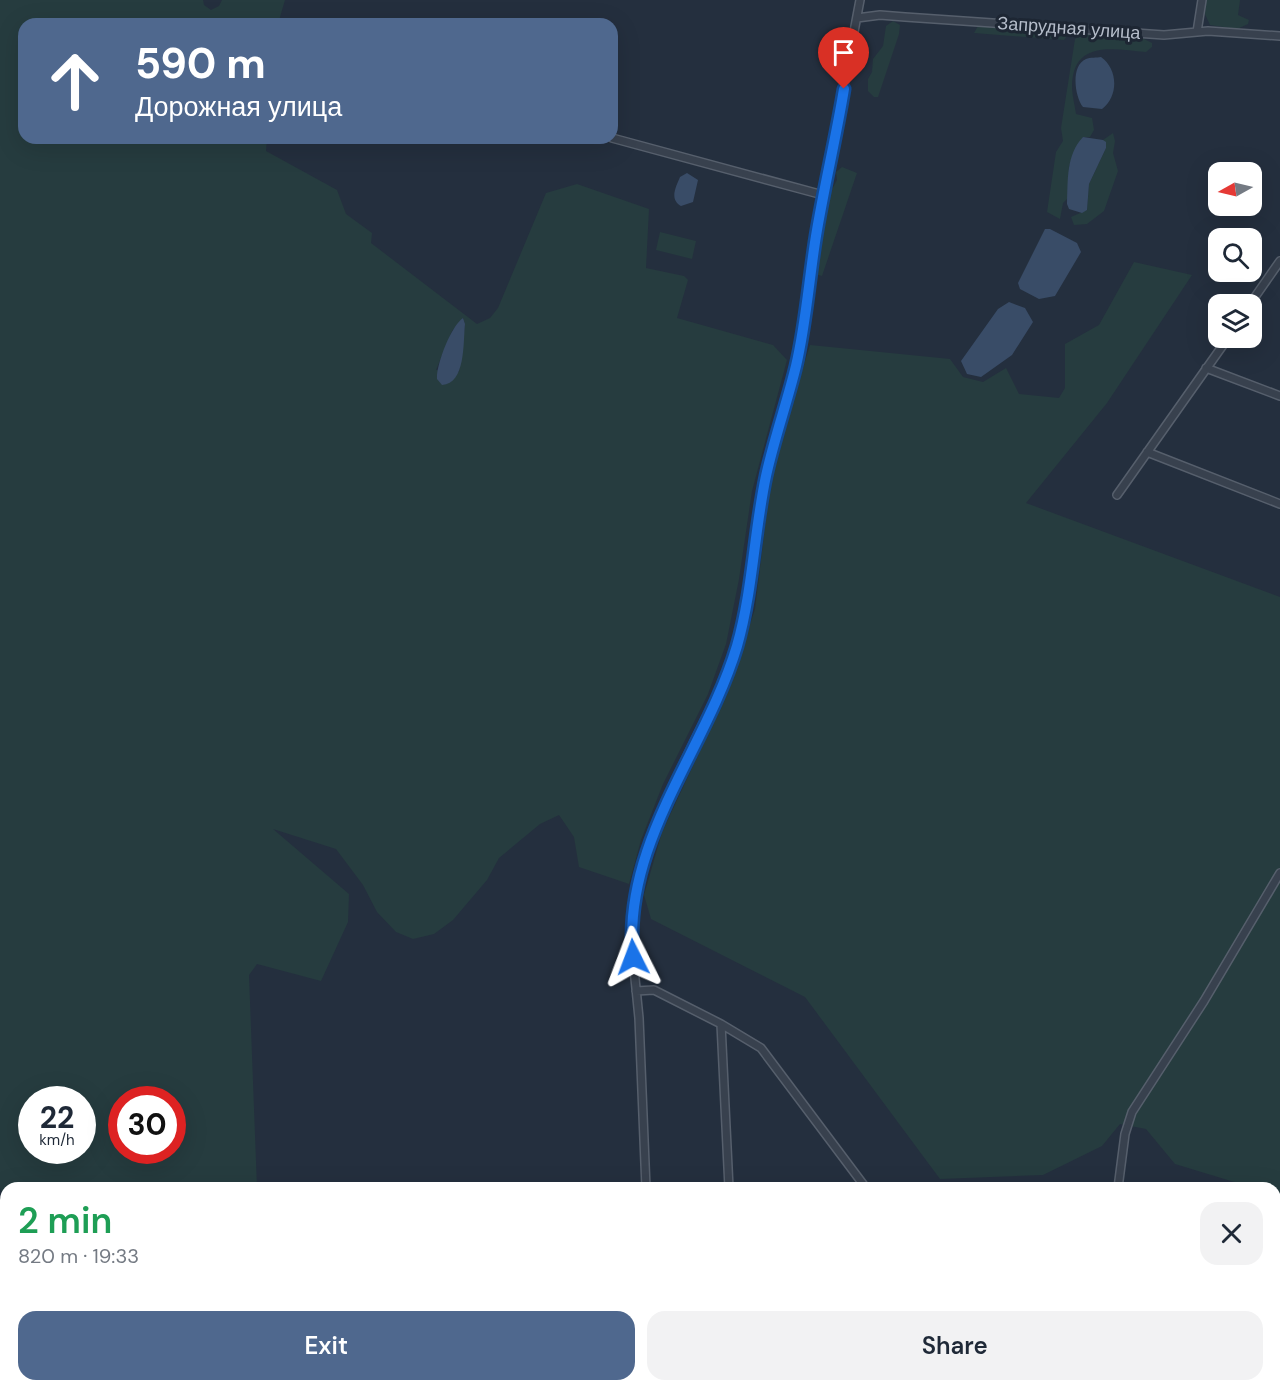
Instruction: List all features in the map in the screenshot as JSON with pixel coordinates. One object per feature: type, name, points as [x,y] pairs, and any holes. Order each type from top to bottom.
[{"type":"street","points":[[646,1182],[636,991],[631,939],[636,892],[654,834],[673,786],[723,683],[737,646],[748,597],[766,476],[802,336],[823,195],[860,0]]},
{"type":"street","points":[[1197,32],[1202,0]]},
{"type":"street","name":"Запрудная улица","points":[[857,18],[880,15],[905,16],[1164,35],[1197,32],[1280,36]]},
{"type":"street","points":[[618,140],[823,195]]},
{"type":"street","points":[[1257,294],[1280,261]]},
{"type":"street","points":[[1117,495],[1221,348]]},
{"type":"street","points":[[1206,369],[1280,396]]},
{"type":"street","points":[[1146,452],[1280,504]]},
{"type":"street","points":[[1119,1182],[1125,1134],[1132,1112],[1204,1001],[1280,873]]},
{"type":"street","points":[[636,991],[654,990],[721,1024],[761,1048],[862,1182]]},
{"type":"street","points":[[721,1024],[729,1182]]},
{"type":"green space","points":[[0,0],[203,0],[204,5],[211,10],[219,6],[222,0],[285,0],[280,18],[18,18],[18,144],[267,144],[266,151],[337,190],[346,214],[372,233],[371,243],[477,324],[490,318],[498,308],[546,193],[577,184],[649,209],[646,268],[684,276],[688,280],[677,318],[773,345],[787,360],[752,491],[739,579],[726,644],[708,694],[663,784],[641,840],[629,884],[579,867],[574,837],[559,815],[540,824],[499,858],[487,880],[453,920],[434,934],[413,939],[396,932],[377,912],[363,885],[336,849],[273,829],[349,894],[348,922],[321,981],[257,964],[249,975],[257,1182],[0,1182]],"holes":[[[463,318],[465,324],[459,372],[436,370],[452,331]]]},
{"type":"green space","points":[[1206,0],[1240,0],[1238,15],[1249,20],[1248,24],[1237,29],[1210,25],[1205,14]]},
{"type":"green space","points":[[893,21],[900,25],[899,34],[878,97],[874,97],[868,91],[868,79],[872,72],[873,59],[883,46],[886,26]]},
{"type":"green space","points":[[978,26],[1067,31],[1067,36],[1064,40],[974,33]]},
{"type":"green space","points":[[1081,34],[1144,39],[1152,43],[1152,47],[1146,52],[1108,49],[1097,51],[1087,54],[1079,61],[1074,71],[1072,86],[1076,114],[1092,118],[1094,130],[1090,137],[1083,137],[1069,166],[1068,198],[1063,203],[1060,219],[1047,212],[1056,152],[1063,141],[1061,128],[1075,39]]},
{"type":"green space","points":[[1113,133],[1115,141],[1113,153],[1118,171],[1104,211],[1087,224],[1074,225],[1071,217],[1087,210],[1089,184],[1106,148],[1103,140]]},
{"type":"green space","points":[[842,167],[857,173],[822,276],[818,275],[816,267],[831,191],[837,180],[836,172]]},
{"type":"green space","points":[[660,232],[696,241],[692,259],[656,250]]},
{"type":"green space","points":[[1134,262],[1192,275],[1107,403],[1026,503],[1280,597],[1280,1182],[1234,1182],[1175,1164],[1146,1129],[1120,1124],[1102,1146],[1043,1175],[940,1179],[805,997],[651,919],[644,895],[662,832],[729,689],[755,609],[772,468],[810,345],[950,359],[963,377],[983,382],[1006,368],[1019,394],[1059,398],[1065,388],[1065,344],[1099,325]]},
{"type":"water","points":[[1101,57],[1111,68],[1114,90],[1108,104],[1102,109],[1083,107],[1076,89],[1078,68],[1086,59]]},
{"type":"water","points":[[1083,137],[1103,140],[1106,142],[1106,148],[1089,184],[1087,210],[1082,213],[1069,209],[1067,204],[1071,160],[1077,144]]},
{"type":"water","points":[[687,173],[698,180],[693,202],[681,206],[675,200],[674,193],[680,177]]},
{"type":"water","points":[[1045,229],[1050,229],[1077,243],[1081,252],[1055,296],[1039,299],[1020,289],[1018,283]]},
{"type":"water","points":[[1009,302],[1025,308],[1033,322],[1012,355],[981,377],[967,374],[961,361],[998,309]]},
{"type":"water","points":[[463,318],[465,324],[462,361],[455,378],[450,383],[442,385],[437,379],[437,373],[442,356],[449,337]]},
{"type":"route","points":[[633,957],[631,939],[636,892],[654,834],[673,786],[723,683],[737,646],[748,597],[766,476],[796,367],[802,336],[823,195],[844,89]]}]
